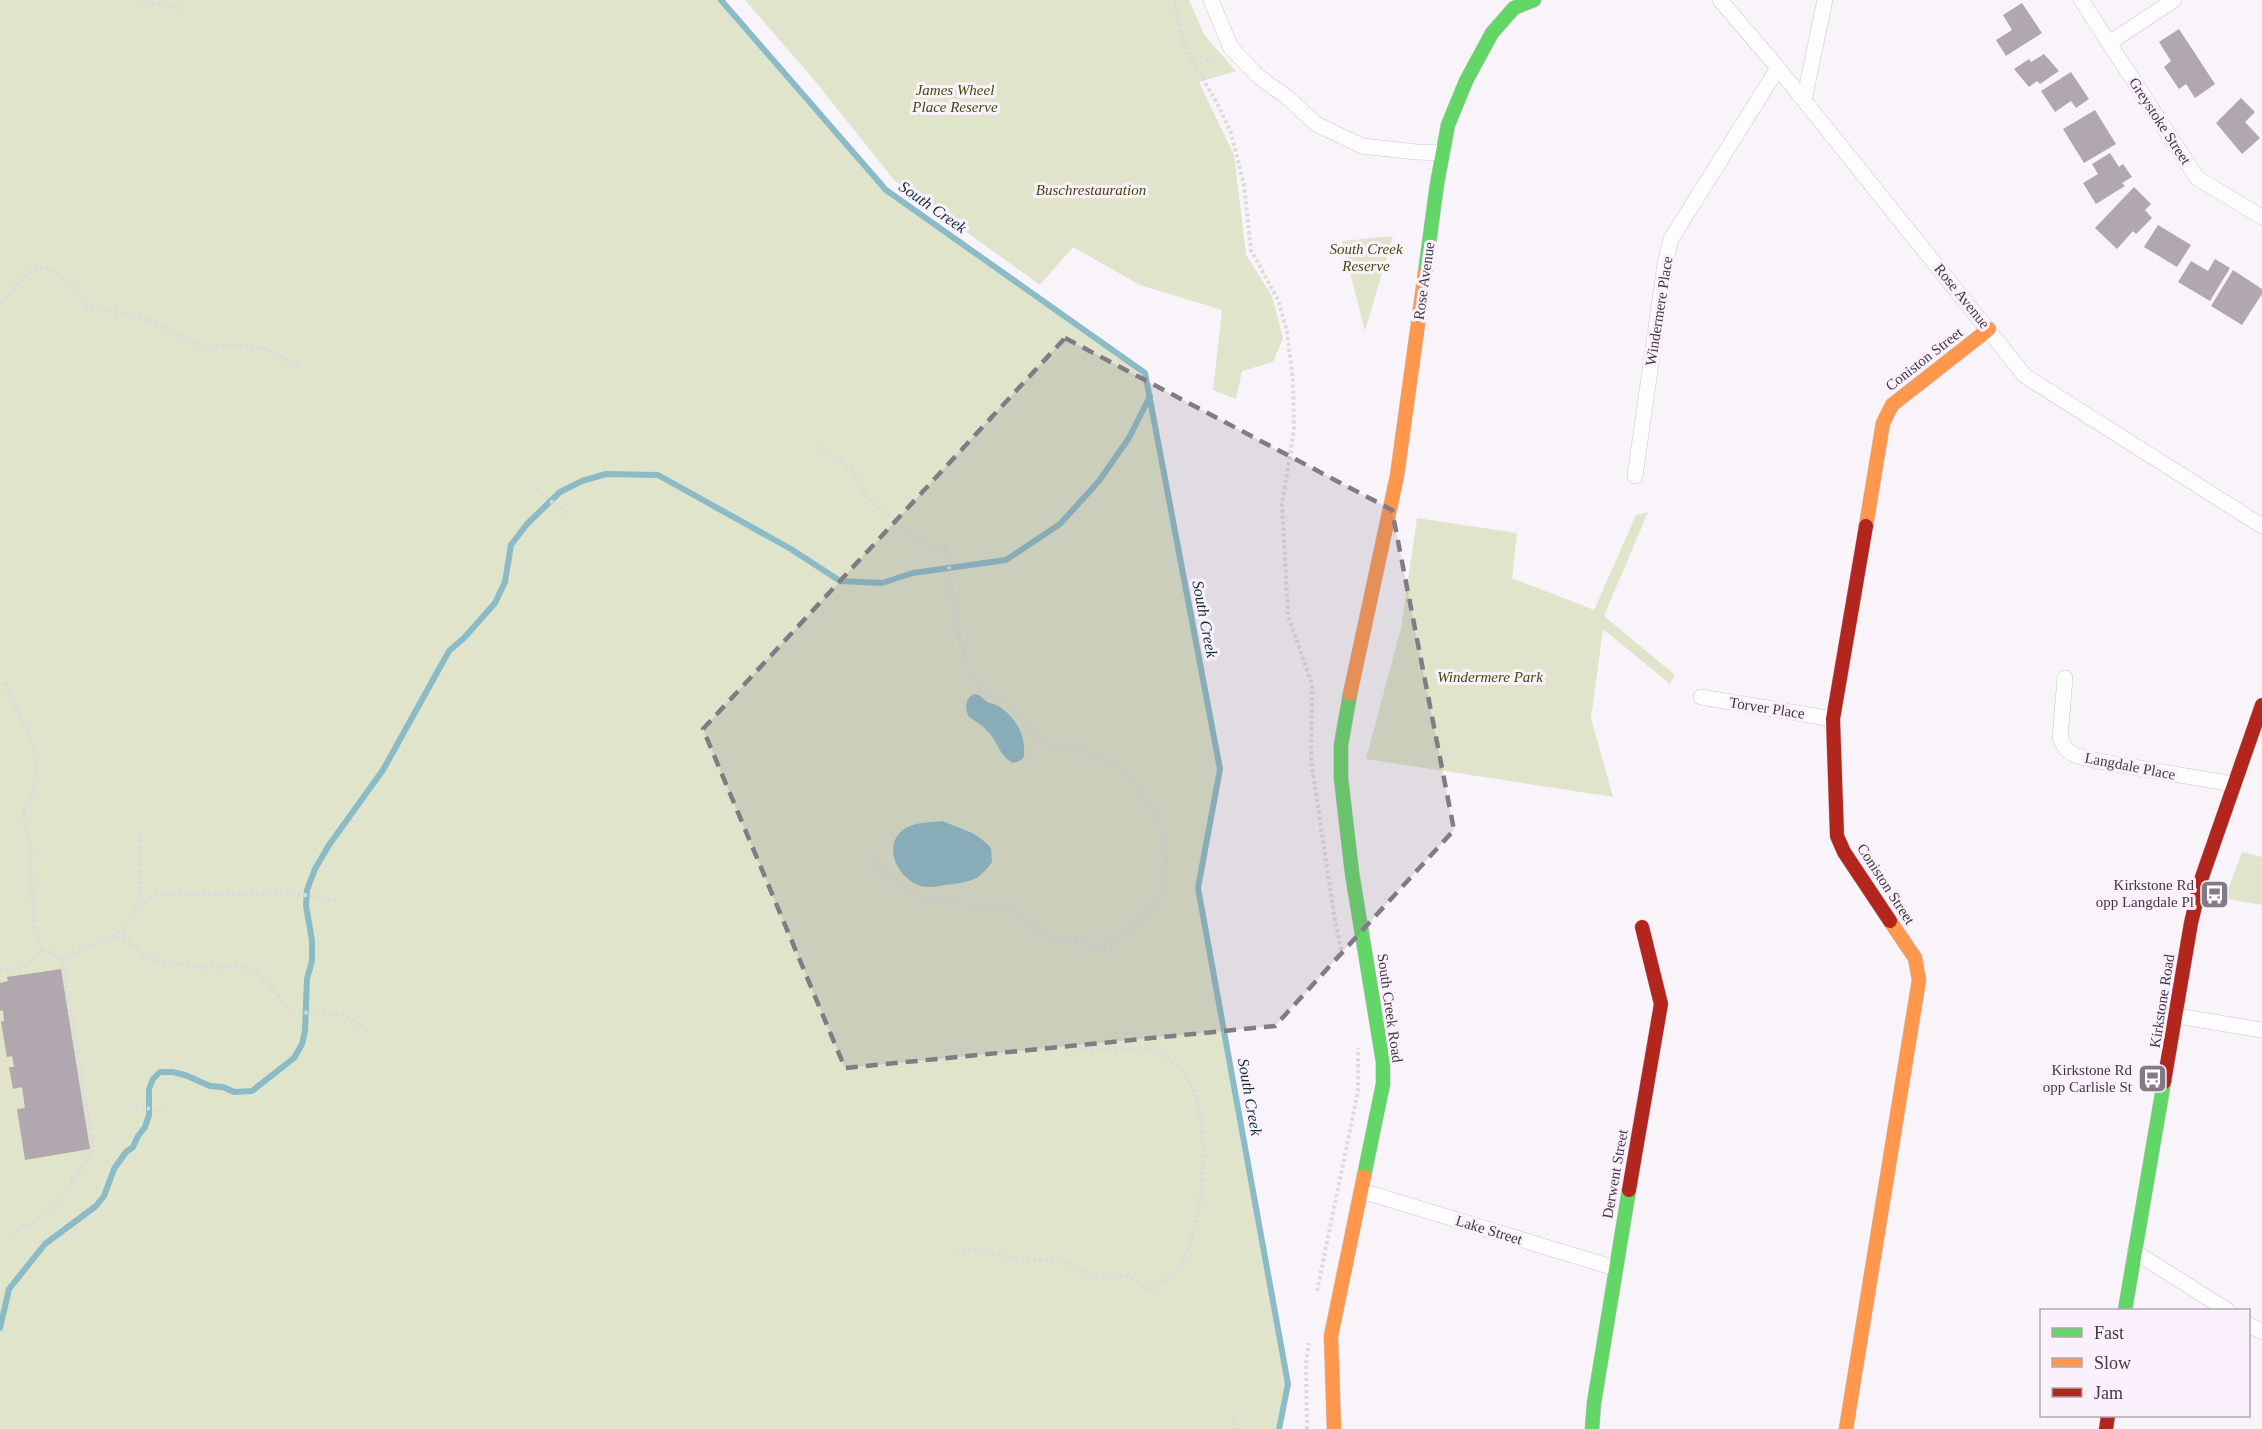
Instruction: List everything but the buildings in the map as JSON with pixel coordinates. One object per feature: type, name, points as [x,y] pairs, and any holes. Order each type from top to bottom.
[{"type":"street","points":[[1210,0],[1231,48],[1259,77],[1287,97],[1316,124],[1362,146],[1443,153]]},
{"type":"street","name":"Rose Avenue","points":[[1371,592],[1397,476],[1448,125],[1466,81],[1511,4],[1534,0]]},
{"type":"street","name":"Rose Avenue","points":[[1720,0],[1804,100],[2025,376],[2262,526]]},
{"type":"street","points":[[1804,100],[1825,0]]},
{"type":"street","name":"Greystoke Street","points":[[2081,0],[2197,178],[2262,217]]},
{"type":"street","points":[[2109,43],[2174,0]]},
{"type":"street","name":"Windermere Place","points":[[1635,476],[1665,264],[1671,239],[1778,68]]},
{"type":"street","name":"Coniston Street","points":[[1846,1429],[1919,980],[1915,958],[1844,852],[1837,836],[1833,719],[1883,423],[1892,405],[1989,329]]},
{"type":"street","name":"South Creek Road","points":[[1334,1429],[1331,1335],[1383,1084],[1383,1062],[1352,873],[1341,778],[1341,745],[1371,592]]},
{"type":"street","name":"Langdale Place","points":[[2065,678],[2060,738],[2065,748],[2074,755],[2233,784]]},
{"type":"street","name":"Torver Place","points":[[1701,697],[1833,719]]},
{"type":"street","name":"Kirkstone Road","points":[[2125,1309],[2191,923],[2202,877],[2262,705]]},
{"type":"street","name":"Derwent Street","points":[[1592,1429],[1615,1268],[1661,1005],[1642,927]]},
{"type":"street","points":[[2177,1016],[2262,1030]]},
{"type":"street","name":"Lake Street","points":[[1362,1191],[1615,1268]]},
{"type":"street","points":[[2135,1252],[2224,1309]]},
{"type":"path","points":[[140,0],[182,9]]},
{"type":"path","points":[[1174,0],[1184,45],[1231,133],[1244,185],[1251,250],[1278,300],[1287,331],[1293,381],[1294,430],[1282,504],[1288,616],[1312,684],[1311,760],[1335,921],[1345,964]]},
{"type":"path","points":[[1195,66],[1231,48]]},
{"type":"path","points":[[0,303],[24,276],[35,268],[48,269],[73,287],[87,305],[149,320],[206,347],[236,345],[265,349],[300,367]]},
{"type":"path","points":[[820,447],[851,469],[868,498],[910,534],[926,544],[947,548],[951,589],[967,664],[976,683],[1001,702],[1011,704],[1026,726],[1049,747],[1078,748],[1109,761],[1121,771],[1142,793],[1153,810],[1165,844],[1165,876],[1157,901],[1135,924],[1110,945],[1096,946],[1054,939],[1013,911],[1000,906],[935,901],[912,893],[884,874],[873,859]]},
{"type":"path","points":[[536,490],[568,514]]},
{"type":"path","points":[[5,683],[35,750],[35,781],[24,813],[24,822],[32,847],[30,862],[35,932],[43,951]]},
{"type":"path","points":[[62,960],[123,929],[138,903],[140,831]]},
{"type":"path","points":[[138,903],[157,895],[293,893],[338,900]]},
{"type":"path","points":[[112,936],[127,940],[148,958],[160,962],[205,968],[236,966],[250,969],[277,991],[284,1006],[290,1012],[337,1014],[346,1017],[370,1033]]},
{"type":"path","points":[[0,971],[25,965],[37,953],[43,951],[52,953],[62,960],[93,1148],[89,1158],[56,1200],[34,1222],[19,1227],[10,1236]]},
{"type":"path","points":[[1316,1299],[1358,1091],[1357,1040]]},
{"type":"path","points":[[956,1250],[977,1250],[1015,1259],[1058,1260],[1094,1276],[1126,1275],[1150,1290],[1173,1274],[1182,1261],[1196,1227],[1202,1189],[1203,1139],[1194,1091],[1183,1073],[1153,1050],[1081,1050],[1059,1042]]},
{"type":"path","points":[[135,1106],[166,1112]]},
{"type":"path","points":[[1307,1429],[1306,1363],[1310,1341]]},
{"type":"path","points":[[1234,1416],[1235,1429]]},
{"type":"highlighted area","points":[[1065,338],[1392,510],[1454,830],[1275,1026],[845,1068],[703,729]]},
{"type":"green space","points":[[0,0],[721,0],[886,190],[1145,373],[1220,769],[1198,888],[1288,1384],[1279,1429],[0,1429]]},
{"type":"green space","points":[[745,0],[1189,0],[1205,36],[1236,71],[1199,82],[1234,155],[1246,255],[1272,296],[1283,338],[1273,362],[1242,371],[1236,399],[1213,390],[1222,310],[1140,285],[1073,247],[1040,285],[894,180],[815,81]]},
{"type":"green space","name":"South Creek Reserve","points":[[1393,236],[1365,331],[1342,241]]},
{"type":"green space","name":"Windermere Park","points":[[1648,512],[1604,616],[1675,675],[1670,684],[1603,629],[1591,718],[1613,797],[1366,759],[1401,628],[1417,518],[1517,533],[1512,578],[1594,610],[1636,515]]},
{"type":"green space","points":[[2242,852],[2262,857],[2262,905],[2228,899],[2228,890]]},
{"type":"water","points":[[974,694],[1000,707],[1016,723],[1022,735],[1024,749],[1024,757],[1021,760],[1013,763],[1009,760],[1002,754],[989,732],[968,716],[966,703]]},
{"type":"water","points":[[943,821],[974,834],[985,842],[991,848],[992,862],[983,873],[971,880],[936,887],[920,886],[903,874],[898,866],[893,848],[895,839],[910,826]]},
{"type":"waterway","name":"South Creek","points":[[721,0],[886,190],[1145,373],[1220,769],[1198,888],[1288,1384],[1279,1429]]},
{"type":"waterway","points":[[0,1328],[9,1289],[45,1244],[96,1206],[104,1196],[114,1169],[126,1152],[133,1147],[145,1127],[149,1115],[149,1089],[153,1079],[160,1072],[185,1075],[210,1086],[223,1087],[234,1092],[252,1091],[294,1058],[302,1044],[305,1031],[307,979],[312,961],[312,940],[306,906],[307,890],[315,869],[329,845],[383,770],[449,651],[464,638],[495,603],[505,582],[511,545],[527,524],[560,492],[582,481],[606,474],[658,475],[791,549],[840,581],[882,583],[913,573],[1006,560],[1060,524],[1099,481],[1129,438],[1150,396]]},
{"type":"traffic: fast","points":[[1425,273],[1437,184],[1448,125],[1466,81],[1492,33],[1514,8],[1534,0]]},
{"type":"traffic: fast","points":[[1350,694],[1341,745],[1341,778],[1352,873],[1383,1062],[1383,1084],[1364,1176]]},
{"type":"traffic: fast","points":[[2125,1309],[2164,1082]]},
{"type":"traffic: fast","points":[[1592,1429],[1594,1403],[1629,1190]]},
{"type":"traffic: slow","points":[[1350,694],[1397,476],[1425,273]]},
{"type":"traffic: slow","points":[[1866,526],[1883,423],[1892,405],[1989,329]]},
{"type":"traffic: slow","points":[[1846,1429],[1919,980],[1915,958],[1890,921]]},
{"type":"traffic: slow","points":[[1334,1429],[1331,1336],[1364,1176]]},
{"type":"traffic: jam","points":[[1866,526],[1833,719],[1837,836],[1844,852],[1890,921]]},
{"type":"traffic: jam","points":[[2164,1082],[2191,923],[2202,877],[2262,705]]},
{"type":"traffic: jam","points":[[1629,1190],[1661,1004],[1642,927]]},
{"type":"traffic: jam","points":[[2106,1429],[2108,1417]]},
{"type":"place","name":"Kirkstone Rd opp Langdale Pl","points":[[2215,894]]},
{"type":"place","name":"Kirkstone Rd opp Carlisle St","points":[[2153,1079]]},
{"type":"park label","name":"James Wheel Place Reserve","points":[[955,98]]},
{"type":"park label","name":"Buschrestauration","points":[[1091,190]]}]
